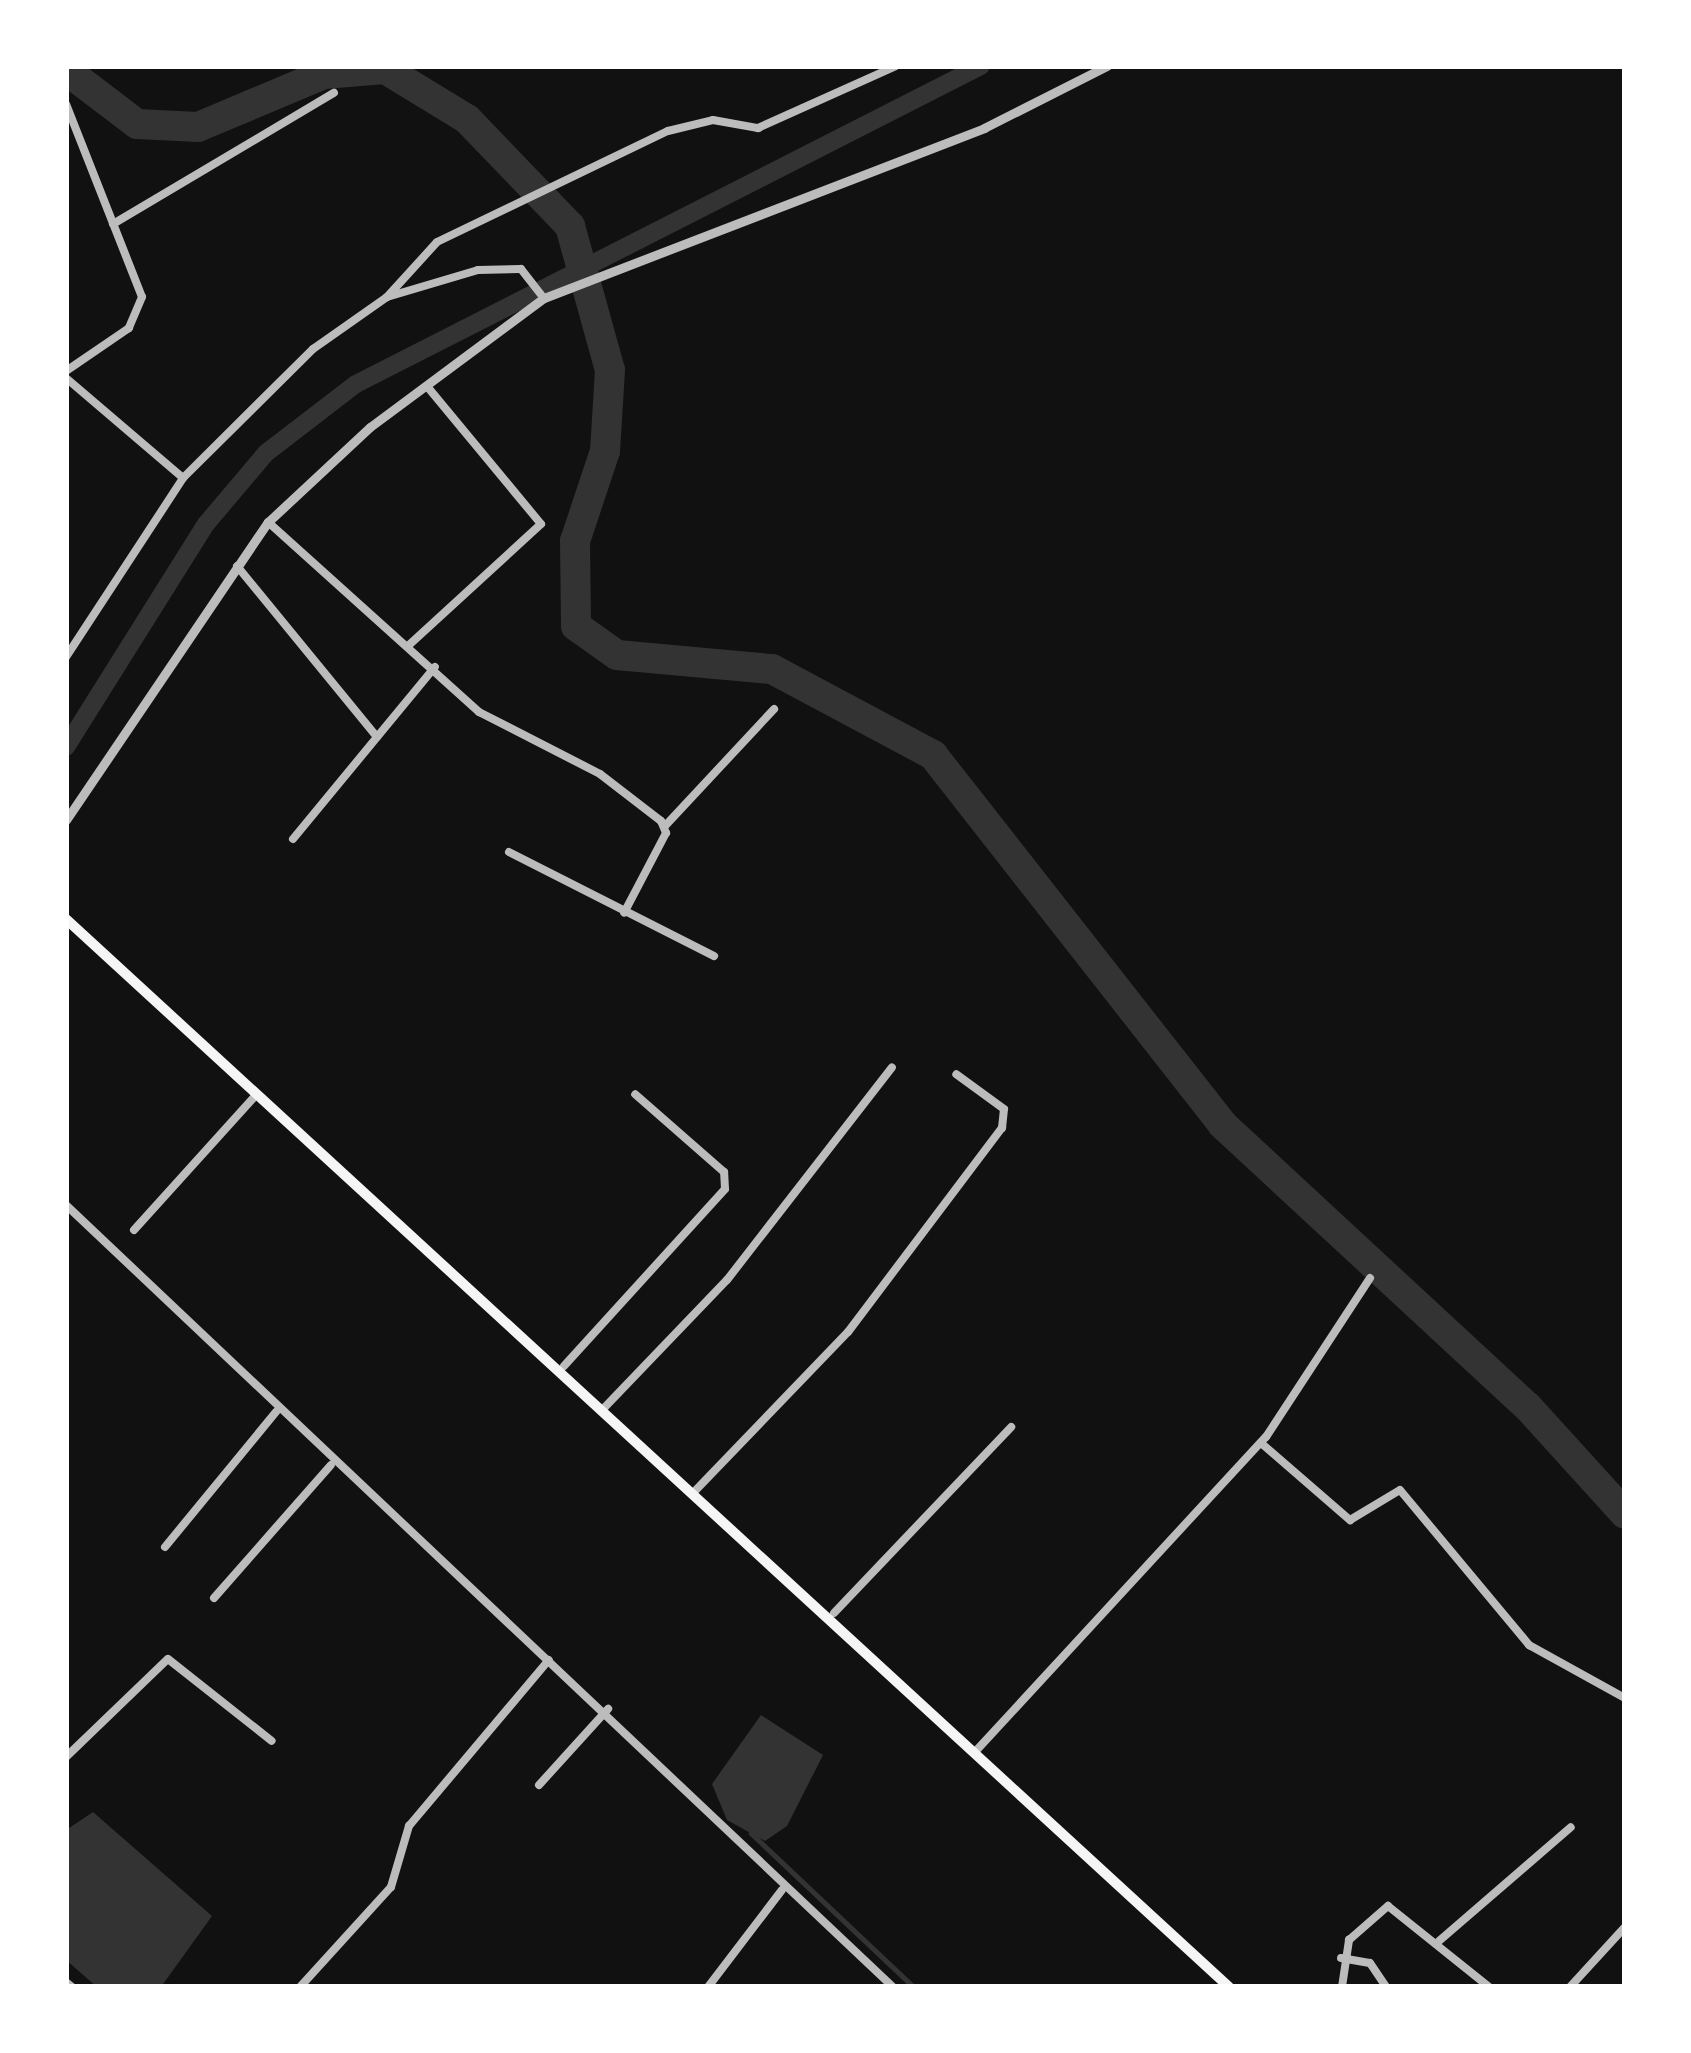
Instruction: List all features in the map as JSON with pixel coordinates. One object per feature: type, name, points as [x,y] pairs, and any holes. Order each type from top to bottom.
[{"type":"main road","points":[[66,919],[256,1095],[564,1366],[692,1493],[834,1613],[972,1754],[1229,1987]]},
{"type":"street","points":[[66,657],[183,478],[314,349],[387,297],[437,242],[668,130],[713,120],[758,128],[896,66]]},
{"type":"street","points":[[66,820],[235,563],[268,522],[427,386],[544,295],[641,253],[700,240],[984,128],[1108,66]]},
{"type":"street","points":[[113,224],[334,93]]},
{"type":"street","points":[[68,111],[142,308],[66,375],[183,478]]},
{"type":"street","points":[[387,297],[501,267],[531,274],[544,295]]},
{"type":"street","points":[[409,645],[542,524],[427,386]]},
{"type":"street","points":[[268,522],[435,667],[479,712],[599,774],[665,826]]},
{"type":"street","points":[[235,563],[377,737]]},
{"type":"street","points":[[293,839],[435,667]]},
{"type":"street","points":[[624,913],[665,826],[774,709]]},
{"type":"street","points":[[509,852],[714,956]]},
{"type":"street","points":[[605,1407],[727,1280],[892,1067]]},
{"type":"street","points":[[692,1493],[848,1332],[1002,1128],[1004,1109],[956,1074]]},
{"type":"street","points":[[564,1366],[725,1189],[724,1172],[634,1094]]},
{"type":"street","points":[[134,1230],[256,1095]]},
{"type":"street","points":[[66,1205],[331,1465],[608,1709],[782,1890],[893,1987]]},
{"type":"street","points":[[972,1754],[1261,1443],[1370,1278]]},
{"type":"street","points":[[165,1547],[276,1412]]},
{"type":"street","points":[[834,1613],[1010,1427]]},
{"type":"street","points":[[1261,1443],[1350,1520],[1400,1490],[1529,1646],[1625,1698]]},
{"type":"street","points":[[214,1598],[331,1465]]},
{"type":"street","points":[[66,1757],[168,1659],[272,1741]]},
{"type":"street","points":[[300,1987],[391,1887],[409,1826],[549,1660]]},
{"type":"street","points":[[539,1785],[608,1709]]},
{"type":"street","points":[[1439,1942],[1571,1827]]},
{"type":"street","points":[[708,1987],[782,1890]]},
{"type":"street","points":[[1342,1987],[1341,1958],[1388,1906],[1439,1942],[1489,1987]]},
{"type":"street","points":[[1570,1987],[1625,1927]]},
{"type":"street","points":[[1341,1958],[1370,1963],[1387,1987]]},
{"type":"street","points":[[871,1987],[880,1976]]},
{"type":"shaded area","points":[[761,1715],[823,1755],[787,1826],[765,1841],[727,1820],[712,1784]]},
{"type":"shaded area","points":[[93,1812],[212,1916],[161,1987],[97,1987],[66,1960],[66,1830]]},
{"type":"waterway","points":[[66,747],[206,524],[266,453],[356,384],[981,66]]},
{"type":"waterway","points":[[66,70],[137,124],[198,127],[324,74],[385,69],[467,119],[570,226],[610,370],[605,451],[575,541],[576,626],[617,655],[772,669],[933,755],[1222,1124],[1528,1407],[1625,1514]]},
{"type":"waterway","points":[[751,1833],[914,1987]]}]
